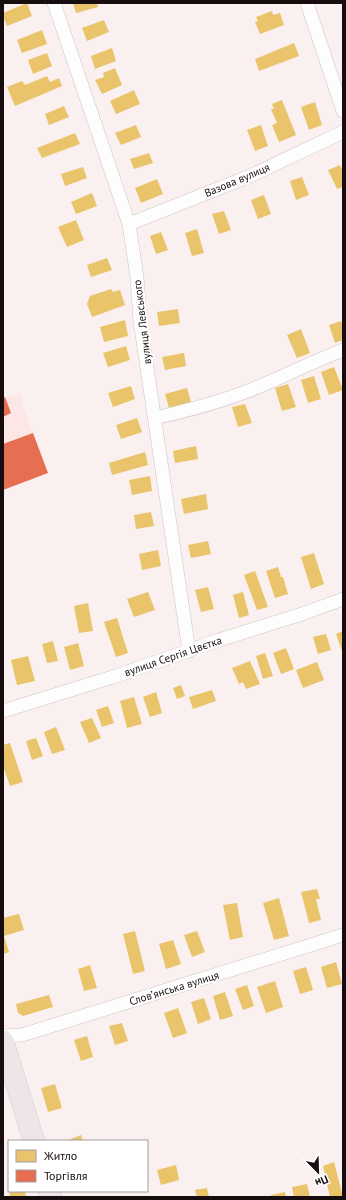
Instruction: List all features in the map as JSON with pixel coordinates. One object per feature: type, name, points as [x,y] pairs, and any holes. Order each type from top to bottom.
[{"type":"main road","points":[[3,1041],[34,1140]]},
{"type":"street","name":"вулиця Левського","points":[[54,3],[129,224],[137,277],[140,321],[189,651]]},
{"type":"street","points":[[307,3],[343,111]]},
{"type":"street","name":"Вазова вулиця","points":[[129,224],[250,176],[343,132]]},
{"type":"street","points":[[155,418],[202,407],[257,388],[343,350]]},
{"type":"street","name":"вулиця Сергія Цвєтка","points":[[3,711],[116,676],[343,599]]},
{"type":"street","name":"Словʼянська вулиця","points":[[3,1036],[22,1035],[343,935]]},
{"type":"shaded area","points":[[20,392],[23,399],[21,401],[48,473],[3,490],[3,398]]},
{"type":"building: Житло","points":[[27,3],[32,16],[7,26],[3,13]]},
{"type":"building: Житло","points":[[73,3],[97,3],[98,7],[76,13]]},
{"type":"building: Житло","points":[[272,11],[273,15],[280,13],[284,25],[260,34],[255,22],[258,21],[256,17]]},
{"type":"building: Житло","points":[[104,20],[109,32],[87,41],[82,28]]},
{"type":"building: Житло","points":[[42,30],[47,44],[22,53],[17,40]]},
{"type":"building: Житло","points":[[294,43],[299,56],[259,71],[255,59]]},
{"type":"building: Житло","points":[[112,48],[116,61],[95,69],[91,56]]},
{"type":"building: Житло","points":[[47,53],[52,66],[33,74],[28,60]]},
{"type":"building: Житло","points":[[115,68],[122,85],[102,94],[95,80],[104,77],[103,73]]},
{"type":"building: Житло","points":[[47,76],[50,82],[59,78],[62,86],[15,106],[7,87],[22,81],[25,85]]},
{"type":"building: Житло","points":[[134,90],[140,104],[116,114],[110,101]]},
{"type":"building: Житло","points":[[282,100],[296,135],[279,142],[272,125],[277,123],[271,109],[274,109],[272,104]]},
{"type":"building: Житло","points":[[315,102],[322,125],[309,130],[301,107]]},
{"type":"building: Житло","points":[[64,106],[69,117],[49,125],[45,114]]},
{"type":"building: Житло","points":[[136,125],[141,137],[121,145],[115,133]]},
{"type":"building: Житло","points":[[261,125],[268,146],[255,151],[247,130]]},
{"type":"building: Житло","points":[[75,133],[80,144],[42,158],[37,148]]},
{"type":"building: Житло","points":[[149,153],[153,163],[134,169],[130,159]]},
{"type":"building: Житло","points":[[340,165],[343,172],[343,187],[337,189],[328,170]]},
{"type":"building: Житло","points":[[83,167],[87,178],[65,186],[61,174]]},
{"type":"building: Житло","points":[[302,177],[309,195],[296,200],[290,181]]},
{"type":"building: Житло","points":[[157,179],[163,194],[141,203],[135,188]]},
{"type":"building: Житло","points":[[92,193],[97,206],[76,214],[71,202]]},
{"type":"building: Житло","points":[[264,195],[271,214],[258,219],[251,200]]},
{"type":"building: Житло","points":[[224,211],[231,230],[219,234],[212,214]]},
{"type":"building: Житло","points":[[76,220],[84,240],[67,247],[58,227]]},
{"type":"building: Житло","points":[[197,229],[204,253],[192,256],[185,233]]},
{"type":"building: Житло","points":[[161,232],[168,250],[156,254],[150,236]]},
{"type":"building: Житло","points":[[107,258],[112,270],[91,277],[87,265]]},
{"type":"building: Житло","points":[[111,289],[113,292],[120,290],[125,305],[92,317],[87,304],[90,296]]},
{"type":"building: Житло","points":[[178,309],[180,323],[159,326],[157,312]]},
{"type":"building: Житло","points":[[125,320],[128,336],[104,342],[100,327]]},
{"type":"building: Житло","points":[[341,321],[343,326],[343,340],[335,343],[329,325]]},
{"type":"building: Житло","points":[[301,329],[310,353],[297,358],[287,335]]},
{"type":"building: Житло","points":[[126,346],[130,360],[108,367],[103,353]]},
{"type":"building: Житло","points":[[184,353],[186,366],[165,370],[162,357]]},
{"type":"building: Житло","points":[[334,367],[343,390],[329,395],[321,372]]},
{"type":"building: Житло","points":[[314,376],[321,399],[308,403],[301,380]]},
{"type":"building: Житло","points":[[288,384],[296,407],[282,411],[275,388]]},
{"type":"building: Житло","points":[[131,386],[135,399],[113,407],[108,393]]},
{"type":"building: Житло","points":[[187,388],[191,402],[169,408],[165,394]]},
{"type":"building: Житло","points":[[245,404],[252,423],[238,427],[232,407]]},
{"type":"building: Житло","points":[[137,418],[142,432],[121,439],[116,425]]},
{"type":"building: Житло","points":[[196,446],[198,459],[175,463],[173,451]]},
{"type":"building: Житло","points":[[145,452],[148,465],[112,475],[109,463]]},
{"type":"building: Житло","points":[[150,476],[152,491],[132,495],[129,480]]},
{"type":"building: Житло","points":[[206,494],[208,509],[184,514],[181,499]]},
{"type":"building: Житло","points":[[151,512],[154,526],[136,529],[134,515]]},
{"type":"building: Житло","points":[[208,541],[211,554],[191,558],[188,545]]},
{"type":"building: Житло","points":[[158,550],[161,566],[142,570],[139,554]]},
{"type":"building: Житло","points":[[314,553],[324,584],[311,589],[301,557]]},
{"type":"building: Житло","points":[[278,567],[281,577],[283,577],[288,594],[275,598],[266,571]]},
{"type":"building: Житло","points":[[255,571],[268,607],[257,610],[244,575]]},
{"type":"building: Житло","points":[[208,587],[214,609],[201,612],[195,590]]},
{"type":"building: Житло","points":[[148,592],[155,610],[134,617],[127,599]]},
{"type":"building: Житло","points":[[243,592],[249,615],[239,618],[233,595]]},
{"type":"building: Житло","points":[[88,603],[93,631],[79,633],[74,606]]},
{"type":"building: Житло","points":[[117,618],[128,653],[116,657],[104,622]]},
{"type":"building: Житло","points":[[343,631],[343,654],[336,634]]},
{"type":"building: Житло","points":[[326,634],[331,650],[318,654],[313,637]]},
{"type":"building: Житло","points":[[53,641],[58,661],[47,663],[42,644]]},
{"type":"building: Житло","points":[[78,643],[84,666],[70,670],[64,647]]},
{"type":"building: Житло","points":[[286,648],[294,669],[281,674],[273,653]]},
{"type":"building: Житло","points":[[265,653],[273,676],[263,679],[256,656]]},
{"type":"building: Житло","points":[[28,656],[35,681],[17,685],[11,660]]},
{"type":"building: Житло","points":[[250,661],[260,684],[246,689],[243,682],[239,684],[232,668]]},
{"type":"building: Житло","points":[[317,662],[324,680],[303,688],[296,670]]},
{"type":"building: Житло","points":[[181,685],[185,696],[177,699],[173,688]]},
{"type":"building: Житло","points":[[212,690],[216,701],[193,709],[189,697]]},
{"type":"building: Житло","points":[[156,692],[162,713],[150,717],[143,697]]},
{"type":"building: Житло","points":[[134,697],[142,724],[127,728],[120,701]]},
{"type":"building: Житло","points":[[108,706],[114,723],[102,727],[96,710]]},
{"type":"building: Житло","points":[[92,718],[101,738],[89,743],[80,722]]},
{"type":"building: Житло","points":[[56,727],[65,750],[52,754],[44,732]]},
{"type":"building: Житло","points":[[36,738],[43,756],[32,760],[26,741]]},
{"type":"building: Житло","points":[[10,743],[23,782],[10,786],[3,766],[3,745]]},
{"type":"building: Житло","points":[[317,889],[320,899],[316,899],[321,920],[309,923],[301,892]]},
{"type":"building: Житло","points":[[279,898],[289,936],[274,940],[263,903]]},
{"type":"building: Житло","points":[[237,903],[243,937],[230,940],[223,905]]},
{"type":"building: Житло","points":[[19,914],[24,930],[4,936],[9,952],[3,954],[3,918]]},
{"type":"building: Житло","points":[[135,931],[145,971],[133,974],[123,934]]},
{"type":"building: Житло","points":[[197,931],[205,952],[192,957],[184,935]]},
{"type":"building: Житло","points":[[173,940],[181,964],[166,969],[159,944]]},
{"type":"building: Житло","points":[[336,962],[342,984],[327,988],[321,967]]},
{"type":"building: Житло","points":[[90,965],[97,988],[84,991],[78,969]]},
{"type":"building: Житло","points":[[306,967],[313,990],[300,994],[293,971]]},
{"type":"building: Житло","points":[[275,981],[283,1007],[266,1013],[257,987]]},
{"type":"building: Житло","points":[[247,985],[254,1006],[243,1010],[235,989]]},
{"type":"building: Житло","points":[[225,992],[233,1016],[220,1020],[213,996]]},
{"type":"building: Житло","points":[[49,995],[53,1007],[23,1016],[18,1013],[16,1004]]},
{"type":"building: Житло","points":[[204,998],[211,1019],[198,1024],[191,1002]]},
{"type":"building: Житло","points":[[178,1008],[187,1033],[173,1038],[164,1013]]},
{"type":"building: Житло","points":[[122,1023],[128,1041],[115,1045],[109,1026]]},
{"type":"building: Житло","points":[[87,1036],[93,1057],[81,1061],[74,1040]]},
{"type":"building: Житло","points":[[55,1084],[62,1108],[48,1112],[41,1088]]},
{"type":"building: Житло","points":[[81,1135],[83,1140],[68,1140]]},
{"type":"building: Житло","points":[[334,1162],[343,1197],[330,1197],[323,1166]]},
{"type":"building: Житло","points":[[176,1165],[179,1180],[161,1185],[157,1170]]},
{"type":"building: Житло","points":[[307,1184],[310,1197],[294,1197],[292,1187]]},
{"type":"building: Житло","points":[[207,1188],[209,1197],[197,1197],[195,1190]]},
{"type":"building: Житло","points":[[9,1192],[25,1192],[26,1197],[10,1197]]},
{"type":"building: Житло","points":[[285,1192],[286,1197],[271,1197],[271,1195]]},
{"type":"building: Торгівля","points":[[5,397],[11,413],[3,417],[3,398]]},
{"type":"building: Торгівля","points":[[33,433],[48,473],[3,490],[3,444]]}]
